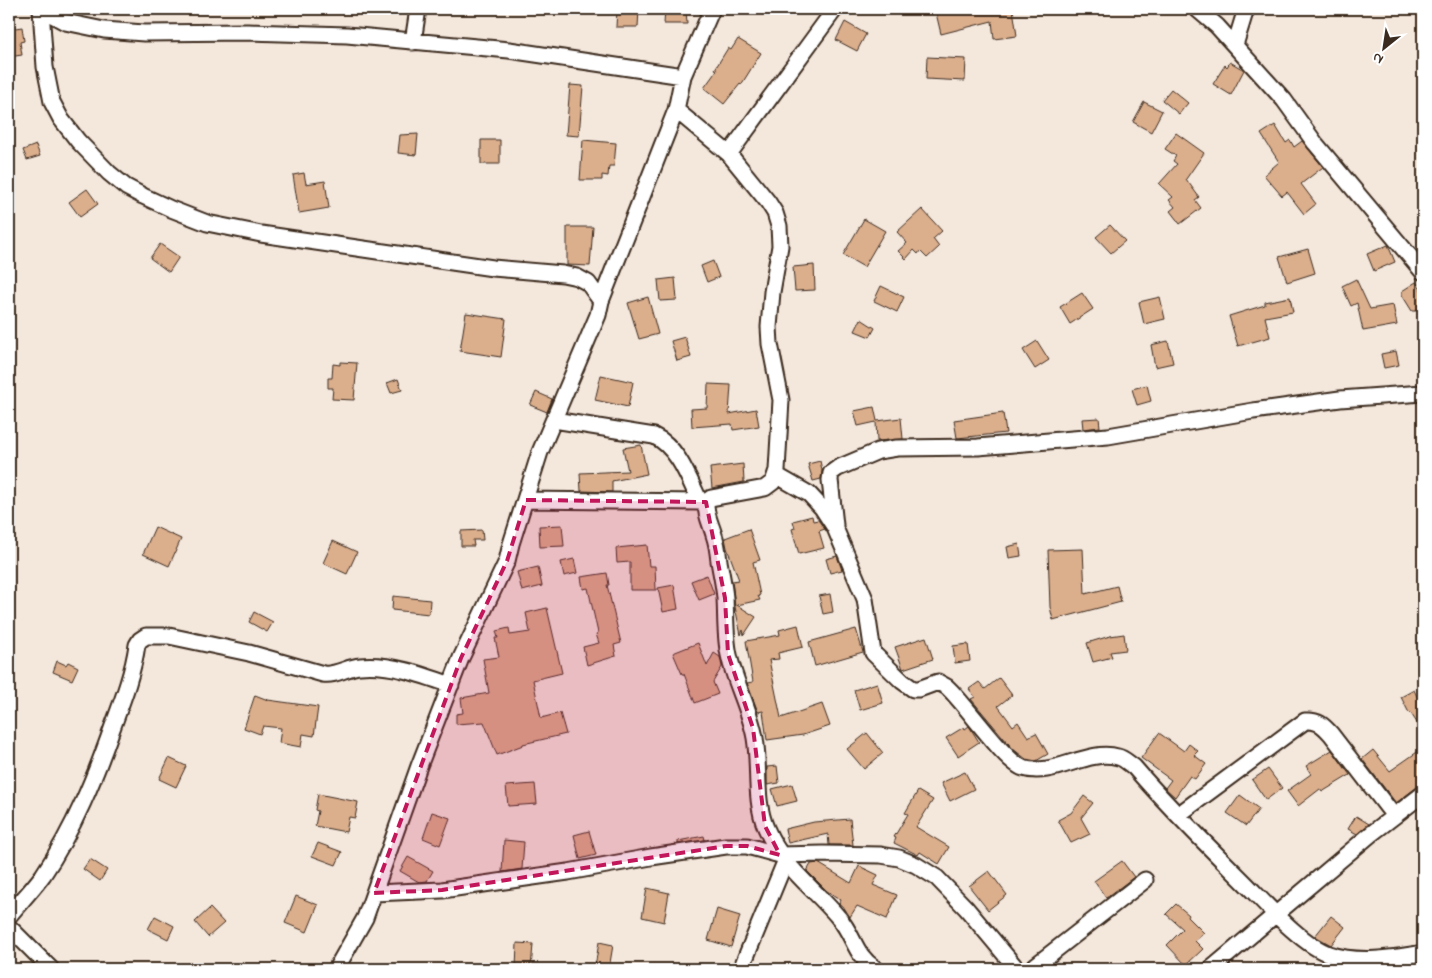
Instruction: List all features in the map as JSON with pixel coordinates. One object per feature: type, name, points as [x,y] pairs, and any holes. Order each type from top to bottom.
[{"type":"street","points":[[41,9],[65,22],[104,30],[347,35],[508,50],[683,76]]},
{"type":"street","points":[[41,9],[45,67],[52,102],[61,119],[78,141],[109,172],[126,187],[143,196],[207,223],[261,234],[493,268],[577,277],[588,282],[601,301]]},
{"type":"street","points":[[413,42],[418,9]]},
{"type":"street","points":[[336,969],[365,918],[419,766],[451,685],[469,640],[507,561],[510,544],[526,500],[540,452],[598,315],[601,301],[676,110],[683,76],[712,9]]},
{"type":"street","points":[[729,154],[835,9]]},
{"type":"street","points":[[1197,9],[1217,26],[1284,100],[1315,142],[1423,272]]},
{"type":"street","points":[[1234,45],[1246,9]]},
{"type":"street","points":[[526,500],[703,502],[711,498],[765,488],[772,482],[776,474],[780,438],[781,400],[770,344],[769,327],[780,246],[780,226],[768,202],[729,154],[676,110]]},
{"type":"street","points":[[835,528],[830,480],[832,473],[838,468],[878,451],[897,448],[978,447],[1108,436],[1253,411],[1340,399],[1423,392]]},
{"type":"street","points":[[554,420],[654,436],[664,440],[680,462],[703,502],[714,535],[725,598],[728,654],[734,677],[754,728],[759,799],[765,826],[783,859],[840,919],[852,938],[857,952],[868,967]]},
{"type":"street","points":[[776,474],[809,494],[822,508],[835,528],[865,599],[872,653],[912,689],[919,689],[938,682],[947,687],[1009,758],[1022,768],[1036,770],[1104,754],[1120,757],[1134,767],[1178,815],[1276,914],[1320,950],[1346,958],[1362,960],[1423,953]]},
{"type":"street","points":[[9,916],[42,876],[68,832],[85,797],[109,737],[129,682],[137,645],[146,636],[168,636],[249,653],[329,675],[360,666],[378,666],[451,685]]},
{"type":"street","points":[[1178,815],[1305,721],[1312,721],[1321,723],[1331,734],[1394,816]]},
{"type":"street","points":[[1211,969],[1423,794]]},
{"type":"street","points":[[374,893],[442,890],[568,872],[726,846],[747,846],[783,859],[823,854],[881,855],[900,858],[937,878],[1017,969]]},
{"type":"street","points":[[741,969],[783,859]]},
{"type":"street","points":[[1031,969],[1145,880]]},
{"type":"street","points":[[9,927],[51,969]]},
{"type":"highlighted area","points":[[526,500],[706,502],[725,598],[728,654],[753,728],[765,826],[780,855],[747,846],[726,846],[442,890],[374,893],[461,658],[507,561]]},
{"type":"building","points":[[617,9],[639,9],[638,27],[616,27]]},
{"type":"building","points":[[665,9],[686,9],[687,24],[664,24]]},
{"type":"building","points":[[951,9],[1013,9],[1017,36],[994,39],[992,21],[941,34],[936,13]]},
{"type":"building","points":[[845,22],[866,34],[857,51],[836,40]]},
{"type":"building","points":[[22,27],[24,41],[20,42],[22,55],[9,57],[9,29]]},
{"type":"building","points":[[738,39],[761,53],[741,85],[724,104],[704,88],[717,70],[715,69],[728,48],[731,50]]},
{"type":"building","points":[[927,57],[966,59],[965,81],[926,79]]},
{"type":"building","points":[[1230,62],[1244,70],[1231,95],[1213,84],[1225,65],[1227,67]]},
{"type":"building","points":[[570,85],[583,86],[579,136],[566,135]]},
{"type":"building","points":[[1171,89],[1188,103],[1179,114],[1162,100]]},
{"type":"building","points":[[1144,102],[1162,111],[1151,132],[1133,122]]},
{"type":"building","points":[[1275,125],[1286,143],[1290,140],[1294,147],[1302,141],[1323,167],[1301,184],[1316,204],[1304,214],[1287,192],[1282,196],[1264,175],[1279,162],[1261,134]]},
{"type":"building","points":[[1176,133],[1204,153],[1186,179],[1199,197],[1195,200],[1201,208],[1180,224],[1170,211],[1175,207],[1169,200],[1173,197],[1159,184],[1177,164],[1173,161],[1176,156],[1165,149]]},
{"type":"building","points":[[418,134],[416,155],[398,153],[400,135]]},
{"type":"building","points":[[481,140],[500,140],[500,164],[481,164]]},
{"type":"building","points":[[583,140],[616,143],[614,166],[609,166],[608,176],[602,175],[602,180],[580,180]]},
{"type":"building","points":[[36,145],[40,156],[27,160],[23,150]]},
{"type":"building","points":[[304,173],[306,184],[325,181],[329,208],[299,213],[293,175]]},
{"type":"building","points":[[87,189],[98,204],[80,217],[69,202]]},
{"type":"building","points":[[922,209],[942,231],[933,239],[939,247],[927,258],[920,251],[918,254],[914,250],[906,259],[898,251],[907,243],[897,232]]},
{"type":"building","points":[[864,219],[885,231],[864,267],[843,255]]},
{"type":"building","points":[[1110,225],[1125,241],[1111,253],[1096,237]]},
{"type":"building","points":[[567,227],[593,227],[590,266],[567,265]]},
{"type":"building","points":[[160,244],[179,257],[169,272],[150,258]]},
{"type":"building","points":[[1388,245],[1395,262],[1374,271],[1367,254]]},
{"type":"building","points":[[1308,249],[1315,273],[1287,282],[1279,257]]},
{"type":"building","points":[[713,261],[719,277],[707,282],[701,266]]},
{"type":"building","points":[[814,265],[815,290],[795,291],[793,267]]},
{"type":"building","points":[[675,278],[677,300],[660,301],[658,280]]},
{"type":"building","points":[[1356,279],[1370,309],[1393,305],[1397,325],[1363,331],[1357,303],[1351,306],[1342,286]]},
{"type":"building","points":[[1416,282],[1423,293],[1423,306],[1416,311],[1412,311],[1402,295],[1402,291]]},
{"type":"building","points":[[881,286],[904,297],[897,312],[874,301]]},
{"type":"building","points":[[1082,293],[1093,309],[1070,324],[1060,307]]},
{"type":"building","points":[[648,297],[658,334],[639,339],[628,303]]},
{"type":"building","points":[[1160,297],[1165,319],[1144,324],[1139,302]]},
{"type":"building","points":[[1290,297],[1293,312],[1265,317],[1270,337],[1238,346],[1229,316],[1265,305],[1265,302]]},
{"type":"building","points":[[466,313],[506,319],[501,357],[460,351]]},
{"type":"building","points":[[861,319],[875,328],[870,337],[855,331]]},
{"type":"building","points":[[685,337],[691,357],[677,361],[671,341]]},
{"type":"building","points":[[1037,341],[1049,360],[1035,369],[1023,350]]},
{"type":"building","points":[[1168,341],[1173,363],[1155,367],[1151,345]]},
{"type":"building","points":[[1396,351],[1399,365],[1384,368],[1381,354]]},
{"type":"building","points":[[340,362],[357,363],[354,400],[332,399],[333,388],[328,388],[328,378],[332,378],[333,364],[340,365]]},
{"type":"building","points":[[601,375],[633,382],[628,407],[595,400]]},
{"type":"building","points":[[398,379],[402,390],[391,393],[387,383]]},
{"type":"building","points":[[708,384],[731,385],[729,414],[756,409],[759,426],[733,430],[732,424],[692,427],[691,409],[707,408]]},
{"type":"building","points":[[1147,385],[1151,401],[1137,405],[1132,389]]},
{"type":"building","points":[[536,392],[552,399],[547,412],[530,405]]},
{"type":"building","points":[[874,407],[877,421],[901,418],[903,439],[877,441],[876,422],[858,426],[854,411]]},
{"type":"building","points":[[1003,413],[1006,433],[957,438],[954,420]]},
{"type":"building","points":[[1099,418],[1100,427],[1083,429],[1082,419]]},
{"type":"building","points":[[641,445],[647,474],[612,481],[612,492],[581,491],[580,473],[628,471],[623,448]]},
{"type":"building","points":[[820,461],[821,479],[813,481],[808,464]]},
{"type":"building","points":[[743,464],[744,482],[712,488],[710,468]]},
{"type":"building","points":[[812,516],[813,521],[818,520],[825,529],[819,531],[824,548],[799,554],[792,529],[795,528],[793,521]]},
{"type":"building","points":[[562,525],[564,546],[540,547],[539,526]]},
{"type":"building","points":[[155,527],[181,539],[169,566],[143,554]]},
{"type":"building","points":[[749,529],[760,560],[753,562],[760,600],[737,605],[756,617],[744,635],[743,630],[741,635],[732,581],[739,580],[725,538]]},
{"type":"building","points":[[482,530],[483,540],[473,540],[474,546],[461,546],[461,531]]},
{"type":"building","points":[[333,541],[357,552],[347,574],[323,563]]},
{"type":"building","points":[[1019,544],[1021,556],[1009,558],[1007,547]]},
{"type":"building","points":[[647,545],[649,566],[655,566],[656,590],[630,590],[630,562],[617,563],[616,548]]},
{"type":"building","points":[[1083,549],[1085,594],[1117,586],[1121,602],[1053,620],[1050,607],[1048,550]]},
{"type":"building","points":[[837,556],[842,570],[830,573],[826,559]]},
{"type":"building","points":[[574,559],[577,573],[564,576],[561,562]]},
{"type":"building","points":[[538,567],[542,586],[522,591],[517,572]]},
{"type":"building","points":[[607,573],[609,585],[607,585],[621,643],[614,645],[616,656],[587,665],[583,647],[599,643],[588,588],[583,589],[581,577]]},
{"type":"building","points":[[707,575],[714,594],[699,600],[691,581]]},
{"type":"building","points":[[674,585],[678,609],[663,612],[658,588]]},
{"type":"building","points":[[830,594],[833,612],[823,614],[819,596]]},
{"type":"building","points":[[393,596],[430,600],[429,614],[392,610]]},
{"type":"building","points":[[547,608],[562,673],[533,680],[541,718],[560,713],[566,734],[523,744],[497,755],[484,722],[456,724],[456,714],[463,713],[461,698],[489,693],[483,659],[499,657],[495,638],[498,638],[496,631],[509,628],[510,635],[530,632],[526,613]]},
{"type":"building","points":[[254,612],[273,622],[267,632],[249,622]]},
{"type":"building","points":[[798,625],[803,647],[778,653],[779,659],[769,660],[781,718],[822,704],[830,726],[803,735],[767,740],[763,711],[758,712],[747,683],[753,682],[746,641],[780,635],[779,630]]},
{"type":"building","points":[[856,629],[863,652],[815,666],[809,642]]},
{"type":"building","points":[[1124,634],[1126,650],[1110,652],[1112,657],[1093,662],[1087,643]]},
{"type":"building","points":[[926,637],[933,659],[903,669],[895,647]]},
{"type":"building","points":[[698,643],[707,666],[714,653],[720,657],[722,667],[713,682],[718,694],[695,703],[684,674],[682,674],[673,653]]},
{"type":"building","points":[[968,644],[970,661],[955,663],[953,646]]},
{"type":"building","points":[[57,661],[66,665],[68,662],[78,667],[72,680],[53,672]]},
{"type":"building","points":[[999,678],[1012,695],[998,706],[1013,726],[1018,722],[1028,737],[1036,733],[1048,754],[1036,761],[1026,759],[1013,749],[971,699],[975,697],[969,689],[979,682],[985,689]]},
{"type":"building","points":[[877,683],[883,703],[860,710],[854,690]]},
{"type":"building","points":[[1414,690],[1423,709],[1423,732],[1409,713],[1401,697]]},
{"type":"building","points":[[255,695],[268,700],[318,707],[314,736],[303,734],[301,747],[279,743],[281,728],[263,726],[260,734],[244,728]]},
{"type":"building","points":[[969,726],[979,742],[958,756],[946,738]]},
{"type":"building","points":[[867,733],[883,753],[864,769],[847,749]]},
{"type":"building","points":[[1159,733],[1184,751],[1189,744],[1198,751],[1194,755],[1206,764],[1195,779],[1190,776],[1175,797],[1165,788],[1171,780],[1141,758]]},
{"type":"building","points":[[1423,748],[1423,784],[1396,803],[1362,759],[1373,750],[1390,771]]},
{"type":"building","points":[[1332,750],[1350,775],[1322,792],[1320,789],[1298,806],[1287,791],[1311,774],[1306,766]]},
{"type":"building","points":[[169,758],[186,766],[176,787],[159,779]]},
{"type":"building","points":[[777,766],[779,783],[767,785],[767,767]]},
{"type":"building","points":[[1268,769],[1282,788],[1266,800],[1252,780]]},
{"type":"building","points":[[965,772],[974,789],[950,801],[941,783]]},
{"type":"building","points":[[535,784],[537,804],[508,806],[506,786]]},
{"type":"building","points":[[792,784],[797,801],[777,806],[772,789]]},
{"type":"building","points":[[918,791],[933,800],[916,827],[949,847],[939,864],[920,852],[918,855],[894,843],[896,838],[894,837],[908,814],[905,813]]},
{"type":"building","points":[[318,794],[358,802],[355,818],[349,817],[346,832],[315,826],[318,811],[315,810]]},
{"type":"building","points":[[1240,795],[1259,809],[1246,826],[1227,813]]},
{"type":"building","points":[[1084,796],[1093,803],[1081,818],[1090,834],[1071,843],[1058,820],[1071,813]]},
{"type":"building","points":[[432,812],[450,818],[440,845],[423,838]]},
{"type":"building","points":[[1356,816],[1369,824],[1357,834],[1348,829]]},
{"type":"building","points":[[850,819],[853,845],[829,845],[828,834],[788,843],[785,829],[814,822]]},
{"type":"building","points":[[589,831],[596,855],[580,859],[574,835]]},
{"type":"building","points":[[704,836],[705,840],[678,844],[678,841]]},
{"type":"building","points":[[504,840],[524,842],[522,869],[502,872]]},
{"type":"building","points":[[318,843],[342,852],[336,865],[312,856]]},
{"type":"building","points":[[408,857],[433,871],[427,881],[419,882],[400,871]]},
{"type":"building","points":[[90,859],[107,870],[100,881],[83,869]]},
{"type":"building","points":[[1122,861],[1134,877],[1106,898],[1094,881]]},
{"type":"building","points":[[818,863],[851,883],[859,866],[878,875],[873,885],[897,895],[887,919],[857,906],[850,917],[843,906],[839,904],[841,900],[827,891],[807,871],[811,864]]},
{"type":"building","points":[[989,871],[1007,895],[988,910],[969,886]]},
{"type":"building","points":[[647,888],[669,893],[664,922],[642,917]]},
{"type":"building","points":[[296,896],[318,905],[307,932],[285,923]]},
{"type":"building","points":[[1176,904],[1189,915],[1188,917],[1204,933],[1195,941],[1203,949],[1186,965],[1167,945],[1183,929],[1166,914]]},
{"type":"building","points":[[210,908],[224,923],[208,937],[195,922]]},
{"type":"building","points":[[717,909],[740,916],[731,947],[708,940]]},
{"type":"building","points":[[155,916],[174,926],[168,939],[148,929]]},
{"type":"building","points":[[1331,916],[1345,927],[1331,945],[1315,936]]},
{"type":"building","points":[[599,942],[613,945],[609,969],[595,967]]},
{"type":"building","points":[[517,943],[533,944],[531,969],[516,969]]}]
